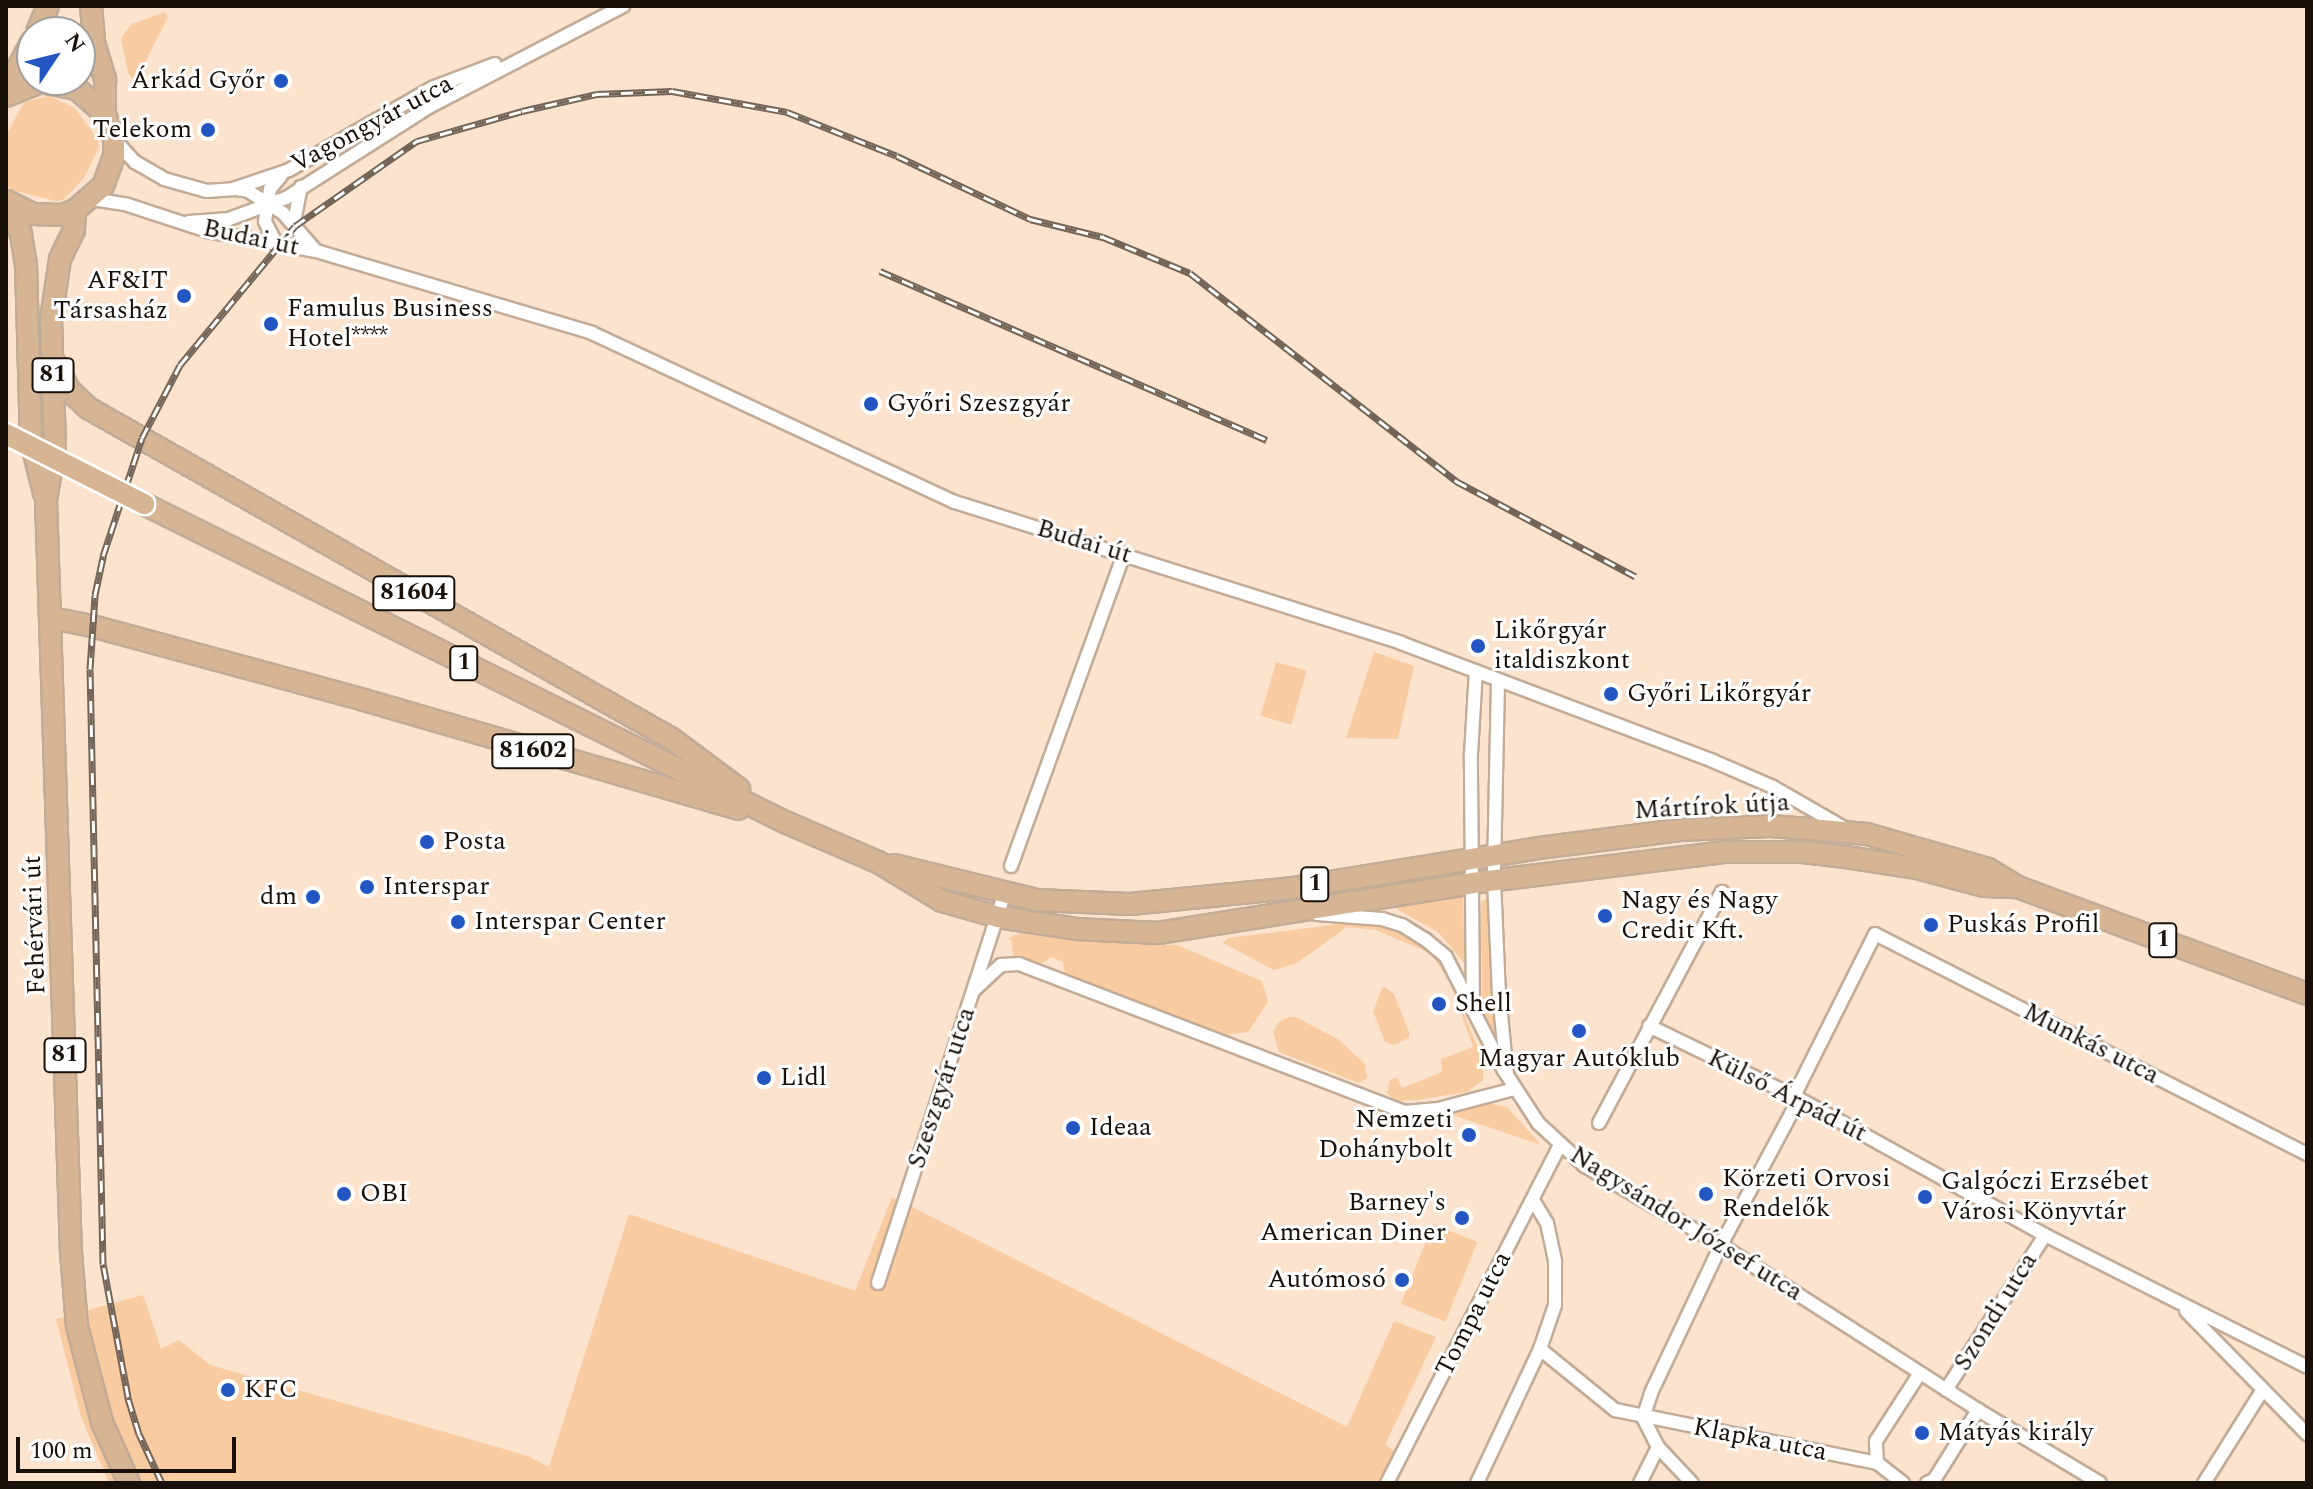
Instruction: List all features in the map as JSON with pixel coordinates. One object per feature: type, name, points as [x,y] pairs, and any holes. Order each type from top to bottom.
[{"type":"main road","points":[[91,6],[94,43],[105,80],[105,114]]},
{"type":"main road","points":[[6,90],[16,71]]},
{"type":"main road","points":[[6,96],[23,86],[60,83],[93,99],[105,114],[114,139]]},
{"type":"main road","name":"Fehérvári út","points":[[46,500],[55,447],[54,297],[60,259],[84,204],[111,172],[114,139]]},
{"type":"main road","points":[[7,202],[33,214],[62,215],[84,204]]},
{"type":"main road","name":"Fehérvári út","points":[[7,202],[21,234],[26,264],[31,441],[46,500],[77,1326],[102,1422],[129,1483]]},
{"type":"main road","name":"81604","points":[[53,358],[70,391],[88,408],[672,739],[785,822]]},
{"type":"main road","name":"1","points":[[6,434],[785,822],[878,862],[942,901],[998,917],[1076,929],[1158,933],[1494,880]]},
{"type":"main road","name":"81602","points":[[51,618],[92,626],[281,680],[364,700],[785,822]]},
{"type":"main road","name":"Mártírok útja","points":[[1495,855],[1680,830],[1770,826],[1852,833],[1922,847],[1988,869],[2018,887],[2307,994]]},
{"type":"main road","name":"Mártírok útja","points":[[1494,880],[1678,855],[1768,851],[1846,857],[1917,868],[1984,886],[2018,887]]},
{"type":"main road","name":"1","points":[[878,862],[1005,893],[1072,903],[1157,903],[1292,888],[1495,855]]},
{"type":"street","name":"Vagongyár utca","points":[[269,205],[399,125],[532,51],[623,6]]},
{"type":"street","name":"Vagongyár utca","points":[[257,183],[289,170],[434,87],[532,51]]},
{"type":"street","name":"Budai út","points":[[114,139],[135,162],[164,179],[207,191],[257,183]]},
{"type":"street","points":[[277,245],[265,221],[273,184],[289,170]]},
{"type":"street","name":"Budai út","points":[[294,222],[301,187]]},
{"type":"street","points":[[233,189],[248,191],[269,205]]},
{"type":"street","name":"Budai út","points":[[84,204],[120,203],[185,223],[316,251],[592,333],[955,502],[1368,631],[1773,787],[1852,833]]},
{"type":"street","name":"Budai út","points":[[185,223],[229,219],[269,205],[294,222],[316,251]]},
{"type":"street","points":[[1011,866],[1124,554]]},
{"type":"street","points":[[1473,1004],[1471,858],[1476,671]]},
{"type":"street","name":"Nagysándor József utca","points":[[1498,681],[1494,880],[1499,994],[1507,1075],[1538,1123],[1585,1166],[1721,1245],[1946,1390],[2100,1483]]},
{"type":"street","points":[[1599,1123],[1722,892]]},
{"type":"street","name":"Szeszgyár utca","points":[[878,1283],[1005,893]]},
{"type":"street","points":[[1294,912],[1382,919],[1402,925],[1446,957],[1473,1004],[1486,1041],[1507,1075]]},
{"type":"street","name":"Munkás utca","points":[[1794,1096],[1875,934],[2307,1154]]},
{"type":"street","points":[[974,990],[1001,965],[1011,963],[1030,967],[1404,1112],[1438,1109],[1514,1089]]},
{"type":"street","name":"Külső Árpád út","points":[[1649,1026],[1794,1096],[2045,1235],[2307,1367]]},
{"type":"street","points":[[1692,1483],[1658,1447],[1643,1418],[1651,1393],[1721,1245],[1793,1110],[1794,1096]]},
{"type":"street","name":"Tompa utca","points":[[1387,1483],[1560,1145]]},
{"type":"street","points":[[1477,1483],[1540,1349],[1555,1305],[1555,1262],[1547,1223],[1533,1200]]},
{"type":"street","name":"Szondi utca","points":[[1946,1390],[2045,1235]]},
{"type":"street","points":[[2179,1303],[2307,1434]]},
{"type":"street","name":"Klapka utca","points":[[1540,1349],[1615,1410],[1877,1463]]},
{"type":"street","points":[[1903,1483],[1877,1463],[1876,1441],[1920,1373]]},
{"type":"street","points":[[2204,1483],[2262,1391]]},
{"type":"street","points":[[1927,1483],[1934,1480],[1978,1410]]},
{"type":"street","points":[[1640,1483],[1658,1447]]},
{"type":"shaded area","points":[[165,12],[168,17],[137,78],[133,79],[128,73],[121,38],[132,24]]},
{"type":"shaded area","points":[[49,96],[75,108],[97,138],[99,147],[84,178],[63,200],[11,190],[6,183],[6,136],[24,102]]},
{"type":"shaded area","points":[[1374,652],[1414,666],[1398,739],[1346,738]]},
{"type":"shaded area","points":[[1276,662],[1307,671],[1291,725],[1261,716]]},
{"type":"shaded area","points":[[1463,896],[1465,964],[1438,932],[1393,907]]},
{"type":"shaded area","points":[[1486,899],[1491,904],[1491,998],[1499,1048],[1495,1047],[1482,1003],[1481,902]]},
{"type":"shaded area","points":[[1348,923],[1397,926],[1441,957],[1483,1061],[1483,1080],[1467,1092],[1417,1100],[1395,1101],[1387,1093],[1390,1080],[1397,1077],[1402,1088],[1442,1072],[1441,1059],[1473,1047],[1449,980],[1430,953],[1376,930],[1347,927],[1297,963],[1274,970],[1223,943],[1228,938]]},
{"type":"shaded area","points":[[1021,933],[1076,941],[1177,945],[1262,981],[1268,1002],[1248,1032],[1226,1035],[1065,977],[1063,962],[1052,957],[1039,965],[1013,957],[1012,941],[1008,938]]},
{"type":"shaded area","points":[[1383,986],[1394,994],[1409,1032],[1409,1038],[1393,1045],[1385,1042],[1373,1011]]},
{"type":"shaded area","points":[[1296,1017],[1339,1040],[1365,1064],[1367,1078],[1359,1083],[1279,1052],[1273,1032],[1279,1022]]},
{"type":"shaded area","points":[[1488,1103],[1507,1107],[1541,1145],[1447,1113]]},
{"type":"shaded area","points":[[892,1197],[1347,1427],[1394,1321],[1436,1337],[1385,1445],[1395,1451],[1378,1483],[109,1483],[81,1417],[56,1319],[143,1295],[161,1349],[179,1340],[210,1365],[528,1456],[549,1467],[629,1214],[855,1291]]},
{"type":"shaded area","points":[[1433,1224],[1478,1242],[1445,1322],[1401,1304]]},
{"type":"railway","points":[[162,1483],[139,1434],[128,1397],[103,1264],[90,669],[95,595],[103,556],[142,438],[180,365],[295,226],[417,141],[522,111],[597,94],[672,91],[787,112],[897,156],[1030,219],[1103,237],[1190,273],[1456,481],[1635,576]]},
{"type":"railway","points":[[880,271],[1267,440]]},
{"type":"place","name":"Árkád Győr","points":[[281,81]]},
{"type":"place","name":"Telekom","points":[[208,130]]},
{"type":"place","name":"AF&IT Társasház","points":[[184,296]]},
{"type":"place","name":"Famulus Business Hotel****","points":[[271,324]]},
{"type":"place","name":"Győri Szeszgyár","points":[[871,404]]},
{"type":"place","name":"Likőrgyár italdiszkont","points":[[1478,646]]},
{"type":"place","name":"Győri Likőrgyár","points":[[1611,694]]},
{"type":"place","name":"Posta","points":[[427,842]]},
{"type":"place","name":"Interspar","points":[[367,887]]},
{"type":"place","name":"dm","points":[[313,897]]},
{"type":"place","name":"Nagy és Nagy Credit Kft.","points":[[1605,916]]},
{"type":"place","name":"Interspar Center","points":[[458,922]]},
{"type":"place","name":"Puskás Profil","points":[[1931,925]]},
{"type":"place","name":"Shell","points":[[1439,1004]]},
{"type":"place","name":"Magyar Autóklub","points":[[1579,1031]]},
{"type":"place","name":"Lidl","points":[[764,1078]]},
{"type":"place","name":"Ideaa","points":[[1073,1128]]},
{"type":"place","name":"Nemzeti Dohánybolt","points":[[1469,1135]]},
{"type":"place","name":"OBI","points":[[344,1194]]},
{"type":"place","name":"Körzeti Orvosi Rendelők","points":[[1706,1194]]},
{"type":"place","name":"Galgóczi Erzsébet Városi Könyvtár","points":[[1925,1197]]},
{"type":"place","name":"Barney's American Diner","points":[[1462,1218]]},
{"type":"place","name":"Autómosó","points":[[1402,1280]]},
{"type":"place","name":"KFC","points":[[228,1390]]},
{"type":"place","name":"Mátyás király","points":[[1922,1433]]}]
